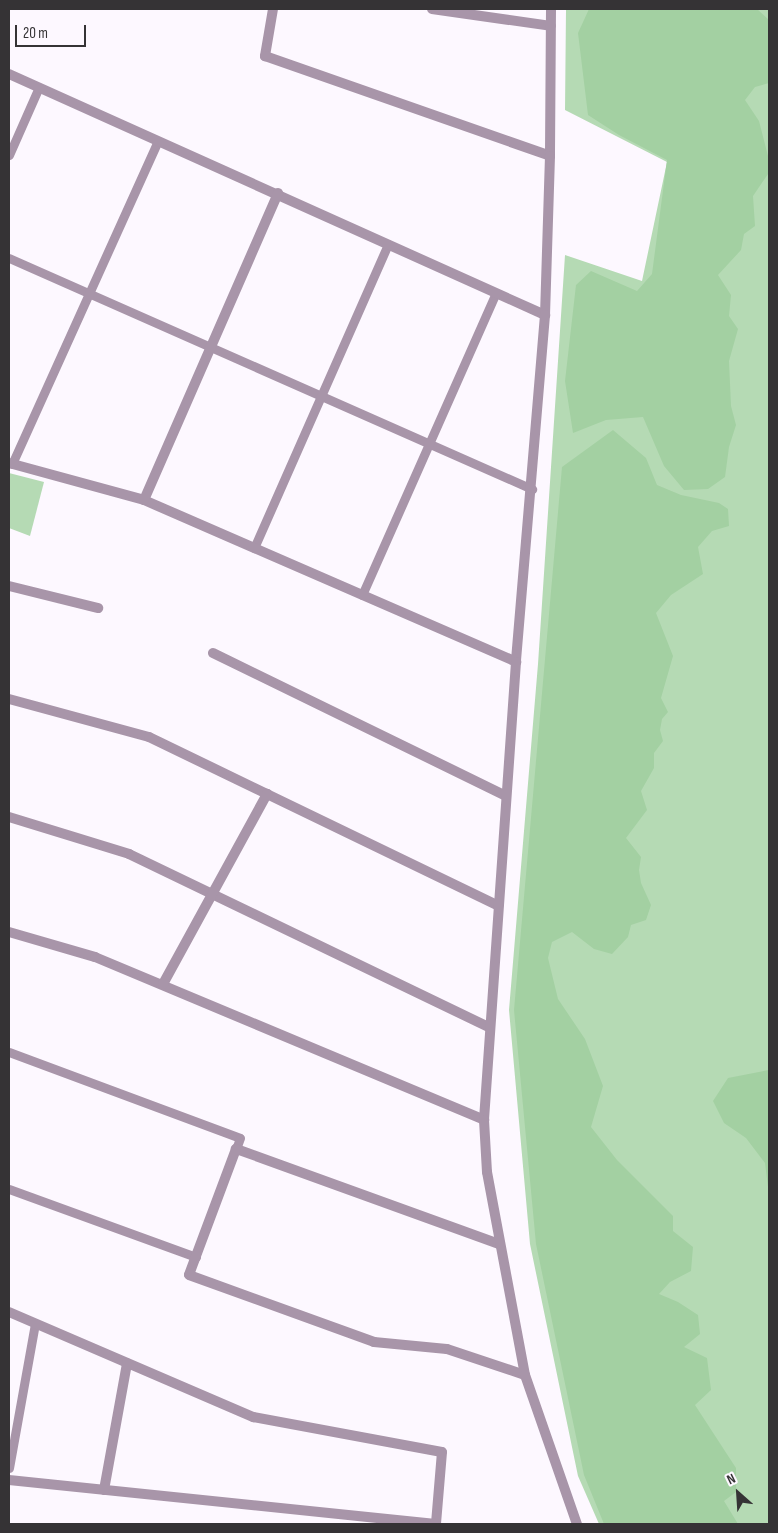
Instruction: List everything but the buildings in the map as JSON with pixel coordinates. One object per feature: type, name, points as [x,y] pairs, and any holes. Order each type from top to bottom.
[{"type":"street","points":[[273,9],[265,56],[550,156]]},
{"type":"street","points":[[432,9],[551,26]]},
{"type":"street","points":[[551,9],[550,156],[545,315],[532,489],[516,662],[484,1120],[487,1172],[524,1375],[577,1524]]},
{"type":"street","points":[[9,74],[278,193],[545,315]]},
{"type":"street","points":[[144,500],[212,348],[278,193]]},
{"type":"street","points":[[10,464],[144,500],[516,662]]},
{"type":"street","points":[[9,586],[98,608]]},
{"type":"street","points":[[213,653],[506,796]]},
{"type":"street","points":[[9,699],[149,737],[498,906]]},
{"type":"street","points":[[163,984],[267,794]]},
{"type":"street","points":[[9,817],[129,854],[489,1027]]},
{"type":"street","points":[[9,932],[95,957],[484,1120]]},
{"type":"street","points":[[499,1244],[236,1149],[189,1275],[374,1342],[448,1349],[524,1375]]},
{"type":"street","points":[[9,1312],[253,1417],[442,1452],[436,1524],[9,1480]]},
{"type":"street","points":[[104,1490],[127,1363]]},
{"type":"lane","points":[[9,155],[38,88]]},
{"type":"lane","points":[[10,464],[158,141]]},
{"type":"lane","points":[[254,548],[388,244]]},
{"type":"lane","points":[[9,258],[532,489]]},
{"type":"lane","points":[[362,595],[496,293]]},
{"type":"lane","points":[[9,1052],[240,1138],[236,1149]]},
{"type":"lane","points":[[9,1189],[196,1257]]},
{"type":"lane","points":[[9,1468],[35,1323]]},
{"type":"green space","points":[[566,9],[769,9],[769,1524],[599,1524],[578,1476],[530,1244],[509,1010],[538,664],[565,255],[642,281],[667,162],[565,110]]},
{"type":"green space","points":[[589,9],[757,9],[769,20],[769,83],[755,87],[745,100],[759,121],[768,156],[768,174],[753,196],[755,226],[744,234],[741,250],[718,275],[731,295],[729,316],[738,329],[729,361],[731,406],[736,425],[729,447],[725,477],[708,489],[684,490],[664,466],[643,417],[606,420],[573,433],[565,381],[576,285],[591,271],[637,291],[652,274],[667,160],[619,135],[588,115],[578,33]]},
{"type":"green space","points":[[613,430],[646,458],[657,485],[681,495],[719,503],[728,509],[729,526],[712,531],[698,547],[703,574],[671,595],[656,613],[673,656],[661,698],[668,712],[662,719],[660,730],[663,741],[654,753],[654,768],[641,791],[647,810],[626,838],[641,857],[639,870],[641,883],[651,905],[646,920],[631,925],[628,937],[612,954],[594,949],[572,932],[552,942],[548,958],[558,999],[585,1039],[603,1086],[591,1127],[617,1160],[673,1216],[673,1231],[693,1247],[691,1271],[670,1282],[659,1294],[678,1302],[698,1315],[700,1334],[684,1347],[707,1358],[711,1390],[695,1405],[736,1468],[736,1492],[724,1501],[738,1524],[604,1524],[584,1475],[536,1244],[514,1010],[562,467]]},
{"type":"green space","points":[[9,473],[44,482],[30,536],[9,528]]},
{"type":"green space","points":[[769,1070],[769,1195],[765,1163],[746,1138],[724,1123],[713,1101],[728,1078]]}]
